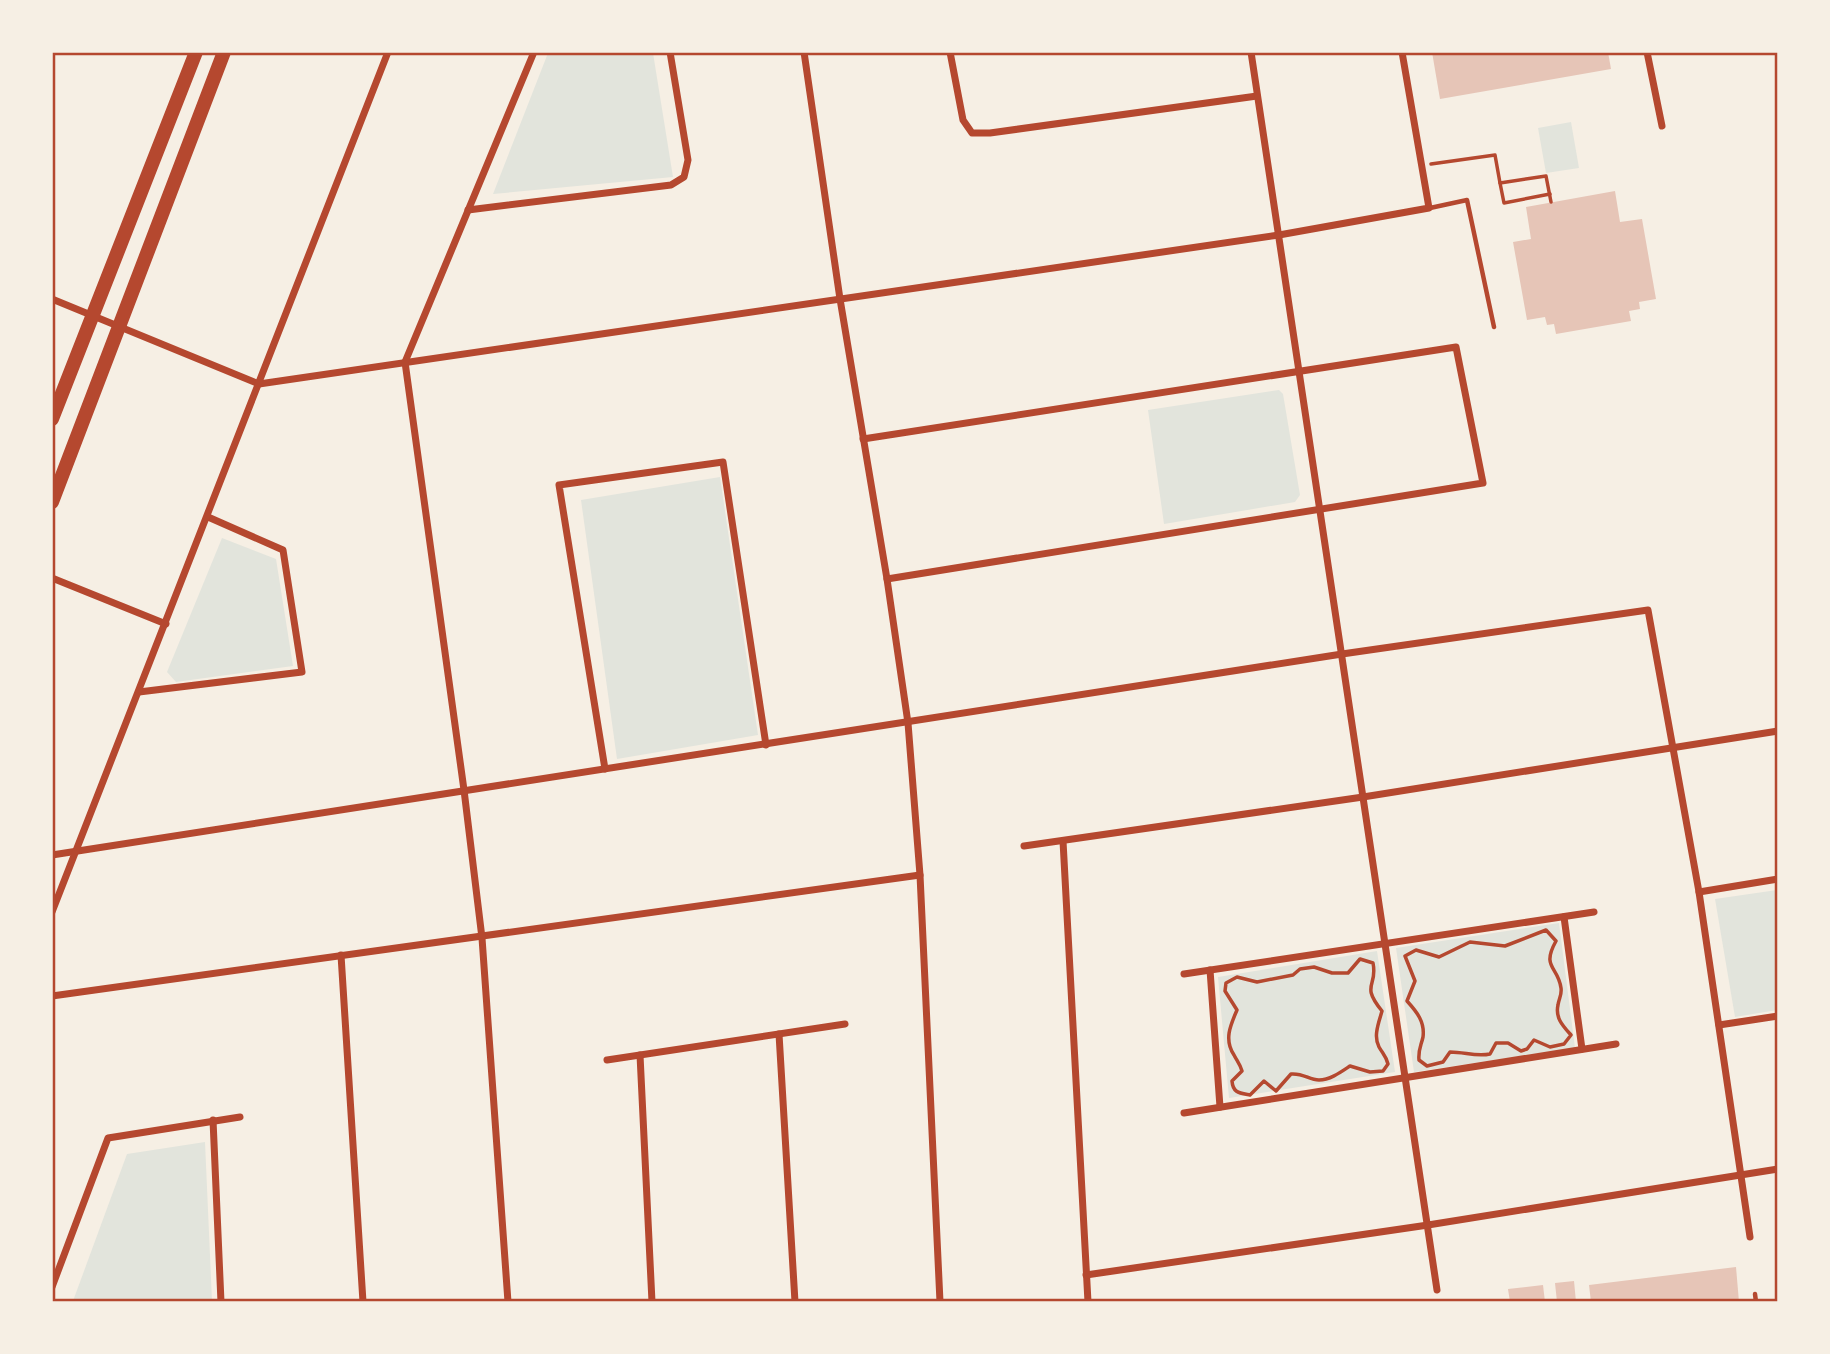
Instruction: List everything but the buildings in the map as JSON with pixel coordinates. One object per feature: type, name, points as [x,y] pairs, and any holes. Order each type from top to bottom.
[{"type":"main road","points":[[52,419],[196,52]]},
{"type":"main road","points":[[52,502],[224,52]]},
{"type":"street","points":[[52,912],[388,52]]},
{"type":"street","points":[[508,1301],[482,938],[404,362],[534,52]]},
{"type":"street","points":[[468,210],[671,185],[684,177],[688,160],[670,52]]},
{"type":"street","points":[[804,52],[840,299],[908,723],[920,875],[940,1301]]},
{"type":"street","points":[[950,52],[963,120],[972,133],[990,133],[1258,96]]},
{"type":"street","points":[[1251,52],[1437,1290]]},
{"type":"street","points":[[52,299],[259,384],[1279,235],[1429,208],[1402,52]]},
{"type":"street","points":[[1647,52],[1662,127]]},
{"type":"street","points":[[863,439],[1456,347],[1483,483],[887,579]]},
{"type":"street","points":[[605,769],[559,485],[723,462],[766,745]]},
{"type":"street","points":[[139,692],[302,671],[283,550],[208,517]]},
{"type":"street","points":[[52,578],[166,624]]},
{"type":"street","points":[[52,855],[1342,654],[1648,610],[1699,892],[1750,1237]]},
{"type":"street","points":[[1024,846],[1363,797],[1777,731]]},
{"type":"street","points":[[1063,841],[1088,1301]]},
{"type":"street","points":[[52,996],[920,875]]},
{"type":"street","points":[[1699,892],[1777,879]]},
{"type":"street","points":[[1184,974],[1594,912]]},
{"type":"street","points":[[1564,917],[1582,1049]]},
{"type":"street","points":[[341,955],[363,1301]]},
{"type":"street","points":[[1210,970],[1220,1107]]},
{"type":"street","points":[[1719,1025],[1777,1016]]},
{"type":"street","points":[[607,1060],[845,1024]]},
{"type":"street","points":[[779,1034],[795,1301]]},
{"type":"street","points":[[1184,1113],[1616,1044]]},
{"type":"street","points":[[640,1055],[652,1301]]},
{"type":"street","points":[[52,1287],[108,1138],[240,1117]]},
{"type":"street","points":[[213,1120],[221,1301]]},
{"type":"street","points":[[1086,1275],[1428,1225],[1777,1169]]},
{"type":"lane","points":[[1429,208],[1467,200],[1494,327]]},
{"type":"lane","points":[[1755,1294],[1756,1301]]},
{"type":"path","points":[[1422,165],[1495,155],[1504,203],[1550,194]]},
{"type":"path","points":[[1500,183],[1546,176],[1551,202]]},
{"type":"path","points":[[1546,930],[1556,941],[1549,953],[1551,967],[1559,979],[1562,993],[1557,1007],[1559,1021],[1571,1035],[1564,1044],[1550,1047],[1534,1040],[1527,1049],[1521,1051],[1508,1043],[1496,1043],[1490,1054],[1476,1057],[1466,1052],[1450,1052],[1443,1062],[1427,1066],[1419,1060],[1418,1051],[1423,1036],[1420,1015],[1407,1001],[1415,981],[1405,956],[1416,950],[1439,957],[1470,942],[1505,946],[1546,930]]},
{"type":"path","points":[[1360,959],[1373,963],[1375,971],[1370,983],[1371,997],[1382,1010],[1376,1033],[1378,1046],[1385,1054],[1388,1064],[1383,1071],[1370,1072],[1350,1066],[1336,1076],[1318,1080],[1302,1073],[1292,1074],[1276,1091],[1264,1081],[1258,1084],[1250,1095],[1237,1093],[1232,1088],[1232,1081],[1242,1071],[1240,1063],[1228,1046],[1228,1029],[1237,1010],[1225,991],[1226,983],[1237,977],[1257,982],[1293,975],[1300,969],[1314,967],[1332,973],[1348,973],[1360,959]]},
{"type":"shaded area","points":[[548,53],[653,53],[673,177],[493,194]]},
{"type":"shaded area","points":[[1571,122],[1579,168],[1546,173],[1538,128]]},
{"type":"shaded area","points":[[1279,390],[1283,394],[1300,495],[1295,502],[1164,524],[1148,410]]},
{"type":"shaded area","points":[[720,477],[758,735],[617,759],[581,500]]},
{"type":"shaded area","points":[[222,538],[276,559],[293,666],[176,682],[167,672]]},
{"type":"shaded area","points":[[1777,890],[1777,1010],[1735,1017],[1715,899]]},
{"type":"shaded area","points":[[1559,923],[1575,1048],[1414,1072],[1396,948]]},
{"type":"shaded area","points":[[1377,951],[1395,1072],[1229,1098],[1218,977]]},
{"type":"shaded area","points":[[205,1142],[212,1301],[73,1301],[127,1154]]}]
